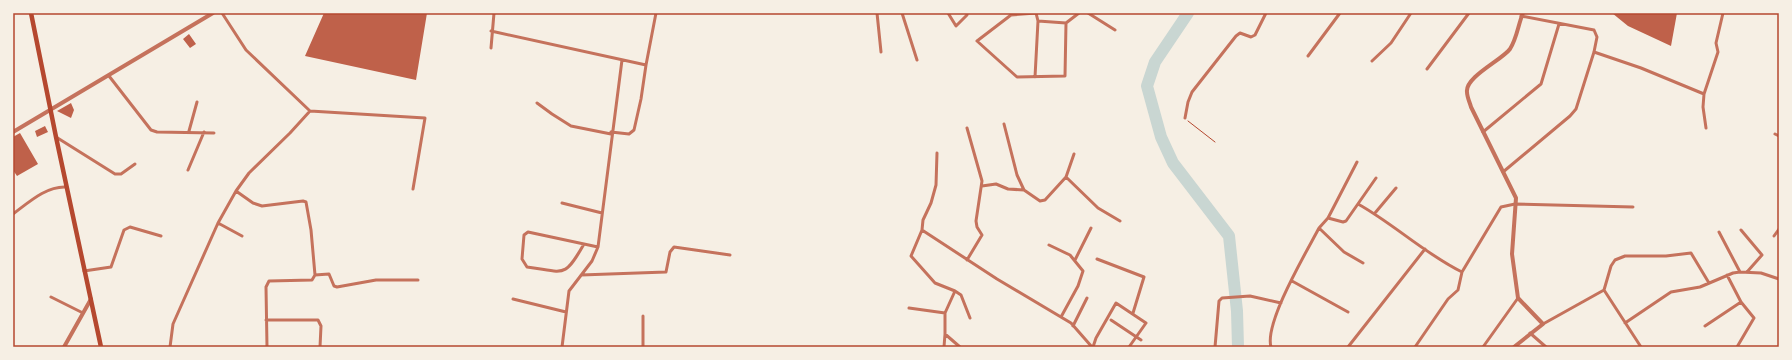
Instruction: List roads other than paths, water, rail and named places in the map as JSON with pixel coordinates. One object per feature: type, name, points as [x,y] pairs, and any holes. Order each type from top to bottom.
[{"type":"main road","points":[[31,13],[66,187],[101,347]]},
{"type":"street","points":[[13,132],[213,13]]},
{"type":"street","points":[[222,13],[246,50],[310,111],[425,118],[413,190]]},
{"type":"street","points":[[491,48],[491,31],[494,13]]},
{"type":"street","points":[[538,103],[571,126],[611,133],[629,134],[634,130],[641,99],[656,13]]},
{"type":"street","points":[[877,13],[881,52]]},
{"type":"street","points":[[902,13],[917,60]]},
{"type":"street","points":[[948,13],[956,26],[967,15],[967,13]]},
{"type":"street","points":[[1035,77],[1038,22],[1036,13],[1011,15],[977,41],[1017,77],[1035,77],[1065,76],[1066,23]]},
{"type":"street","points":[[1038,22],[1066,23],[1079,13]]},
{"type":"street","points":[[1088,13],[1115,30]]},
{"type":"street","points":[[1185,118],[1188,102],[1192,92],[1236,36],[1240,33],[1251,37],[1255,35],[1266,13]]},
{"type":"street","points":[[1308,56],[1340,13]]},
{"type":"street","points":[[1372,62],[1391,43],[1411,13]]},
{"type":"street","points":[[1427,69],[1469,13]]},
{"type":"street","points":[[1706,128],[1703,106],[1704,94],[1718,52],[1716,43],[1723,13]]},
{"type":"street","points":[[1503,172],[1570,116],[1576,109],[1594,52],[1597,37],[1594,30],[1559,24],[1522,15],[1516,37],[1509,50],[1474,79],[1467,88],[1471,107],[1503,172],[1514,192],[1516,198],[1512,254],[1518,298],[1543,324]]},
{"type":"street","points":[[1483,132],[1541,84],[1559,24]]},
{"type":"street","points":[[491,31],[646,65]]},
{"type":"street","points":[[1594,52],[1704,94]]},
{"type":"street","points":[[562,347],[569,292],[592,261],[598,247],[602,227],[602,213],[611,133],[622,60]]},
{"type":"street","points":[[109,76],[152,130],[157,132],[189,131],[214,133]]},
{"type":"street","points":[[189,131],[197,102]]},
{"type":"street","points":[[170,347],[173,324],[218,224],[236,191],[249,173],[310,111]]},
{"type":"street","points":[[1004,124],[1017,175],[1024,190],[1040,201],[1045,200],[1066,177],[1074,154]]},
{"type":"street","points":[[967,128],[982,178],[976,221],[982,235],[967,260]]},
{"type":"street","points":[[188,170],[204,132]]},
{"type":"street","points":[[1775,134],[1779,136]]},
{"type":"street","points":[[56,137],[115,174],[121,174],[135,164]]},
{"type":"street","points":[[937,153],[936,185],[931,203],[923,220],[922,230],[911,257],[935,283],[961,295],[970,318]]},
{"type":"street","points":[[1271,347],[1271,334],[1281,303],[1319,228],[1328,218],[1357,162]]},
{"type":"street","points":[[1066,177],[1093,204],[1120,221]]},
{"type":"street","points":[[1328,218],[1345,222],[1376,178]]},
{"type":"street","points":[[982,186],[996,184],[1008,189],[1024,190]]},
{"type":"street","points":[[13,214],[42,193],[61,186],[66,187]]},
{"type":"street","points":[[1375,214],[1396,188]]},
{"type":"street","points":[[236,191],[253,203],[262,206],[302,201],[306,202],[311,230],[315,275],[312,280],[274,280],[267,282],[267,347]]},
{"type":"street","points":[[562,203],[602,213]]},
{"type":"street","points":[[1358,204],[1462,272]]},
{"type":"street","points":[[1415,347],[1448,299],[1458,290],[1462,272],[1500,208],[1516,204],[1633,207]]},
{"type":"street","points":[[218,224],[242,236]]},
{"type":"street","points":[[84,271],[111,267],[126,227],[161,236]]},
{"type":"street","points":[[1075,260],[1091,228]]},
{"type":"street","points":[[1319,228],[1344,252],[1363,263]]},
{"type":"street","points":[[1774,236],[1779,229]]},
{"type":"street","points":[[922,230],[967,260],[1061,317],[1074,326],[1093,347],[1096,338],[1114,304],[1117,303],[1146,323],[1129,347]]},
{"type":"street","points":[[1741,230],[1762,255],[1747,272]]},
{"type":"street","points":[[584,244],[568,268],[562,272],[525,266],[521,254],[525,232],[584,244],[598,247]]},
{"type":"street","points":[[1719,232],[1740,272]]},
{"type":"street","points":[[1050,245],[1070,255],[1083,271],[1082,277],[1061,317]]},
{"type":"street","points":[[581,275],[664,272],[668,270],[670,252],[674,247],[730,254]]},
{"type":"street","points":[[1348,347],[1425,249]]},
{"type":"street","points":[[1514,347],[1543,324],[1604,290],[1611,266],[1615,260],[1625,256],[1666,256],[1691,253],[1709,283]]},
{"type":"street","points":[[1097,259],[1144,277],[1133,313]]},
{"type":"street","points":[[1625,323],[1671,292],[1709,283],[1727,275],[1747,272],[1779,278]]},
{"type":"street","points":[[315,275],[328,273],[334,286],[337,287],[376,280],[418,280]]},
{"type":"street","points":[[1727,275],[1741,302],[1754,318],[1737,347]]},
{"type":"street","points":[[1292,280],[1348,312]]},
{"type":"street","points":[[1604,290],[1641,347]]},
{"type":"street","points":[[944,347],[946,313],[955,291]]},
{"type":"street","points":[[1215,347],[1219,301],[1228,297],[1250,296],[1281,303]]},
{"type":"street","points":[[50,297],[83,313]]},
{"type":"street","points":[[1074,326],[1087,298]]},
{"type":"street","points":[[1482,347],[1518,298]]},
{"type":"street","points":[[64,347],[90,299]]},
{"type":"street","points":[[513,299],[566,312]]},
{"type":"street","points":[[1705,326],[1741,302]]},
{"type":"street","points":[[909,308],[946,313]]},
{"type":"street","points":[[643,316],[643,347]]},
{"type":"street","points":[[266,320],[318,320],[321,326],[320,347]]},
{"type":"street","points":[[1111,320],[1141,340]]},
{"type":"street","points":[[1530,333],[1546,347]]},
{"type":"street","points":[[945,334],[960,347]]},
{"type":"waterway","points":[[1188,13],[1155,62],[1147,86],[1161,137],[1173,163],[1229,236],[1237,311],[1238,347]]}]
